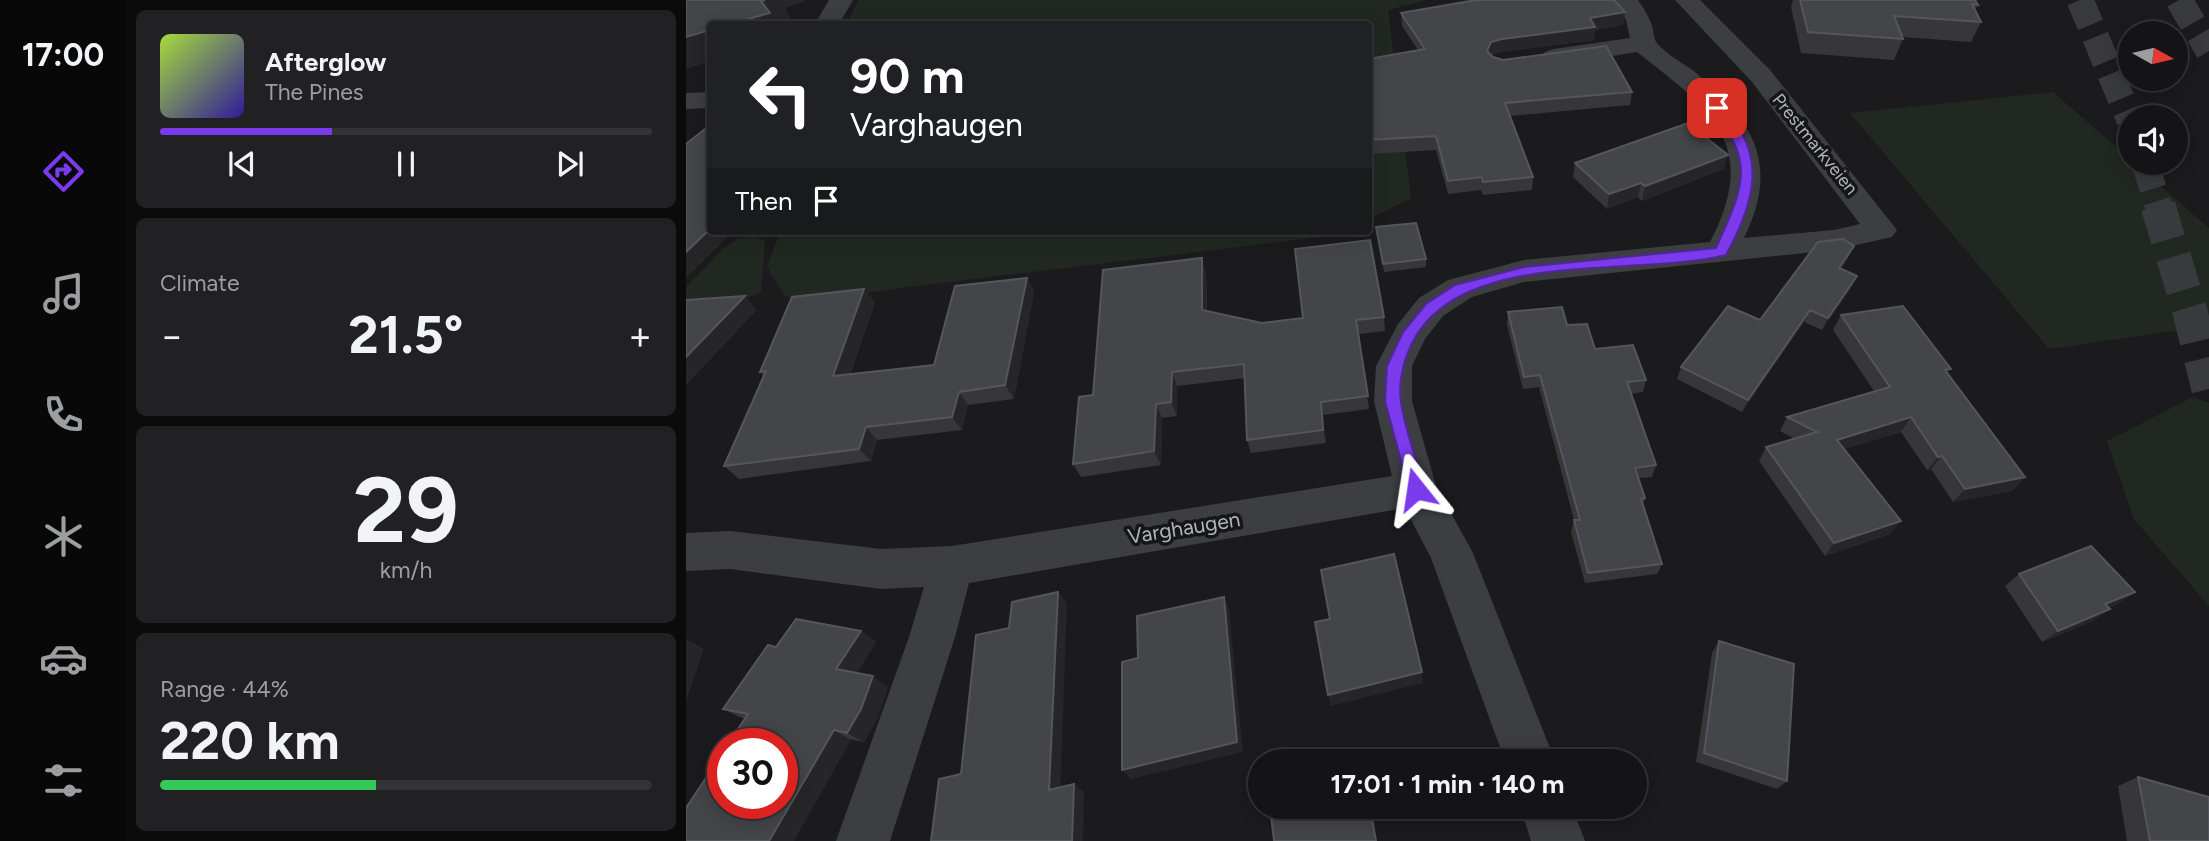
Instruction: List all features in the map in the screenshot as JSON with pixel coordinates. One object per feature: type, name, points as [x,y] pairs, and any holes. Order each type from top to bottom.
[{"type":"street","points":[[829,21],[841,0]]},
{"type":"street","points":[[1626,0],[1640,22],[1642,44]]},
{"type":"street","name":"Prestmarkveien","points":[[1687,0],[1761,76],[1881,230],[1834,240],[1721,252]]},
{"type":"street","points":[[1525,749],[1451,553],[1416,489],[1392,401],[1394,366],[1410,332],[1431,307],[1460,288],[1524,271],[1721,252],[1746,194],[1748,174],[1745,154],[1728,119],[1671,66],[1642,44],[1612,46],[1530,61]]},
{"type":"street","points":[[686,101],[707,100]]},
{"type":"street","name":"Varghaugen","points":[[686,552],[730,550],[881,569],[952,566],[1416,489]]},
{"type":"street","points":[[863,841],[932,637],[952,566]]},
{"type":"street","points":[[1551,819],[1559,841]]},
{"type":"shaded area","points":[[859,0],[1427,0],[1388,10],[1411,198],[1372,218],[1372,21],[848,21]]},
{"type":"shaded area","points":[[2053,92],[2118,149],[2118,175],[2148,175],[2209,228],[2209,326],[2049,349],[1850,113]]},
{"type":"shaded area","points":[[779,235],[1338,235],[804,302],[785,296],[767,267]]},
{"type":"shaded area","points":[[756,237],[765,241],[761,292],[745,299],[686,307],[686,287],[725,247],[739,238]]},
{"type":"shaded area","points":[[2193,397],[2209,403],[2209,606],[2134,519],[2107,441]]},
{"type":"building","points":[[686,0],[765,0],[761,1],[770,13],[741,21],[707,21],[707,31],[686,37]]},
{"type":"building","points":[[1476,0],[1614,0],[1625,12],[1590,18],[1595,27],[1502,39],[1491,42],[1487,51],[1493,57],[1503,60],[1606,46],[1632,92],[1505,103],[1533,177],[1483,182],[1482,177],[1448,181],[1436,136],[1372,140],[1372,58],[1425,49],[1401,13]]},
{"type":"building","points":[[1800,0],[1975,0],[1978,5],[1972,4],[1981,22],[1894,16],[1903,39],[1808,32]]},
{"type":"building","points":[[1694,121],[1704,136],[1728,155],[1645,186],[1641,183],[1609,194],[1575,163]]},
{"type":"building","points":[[707,127],[707,232],[686,252],[686,144]]},
{"type":"building","points":[[1416,223],[1426,259],[1383,264],[1376,227]]},
{"type":"building","points":[[1843,239],[1854,246],[1839,268],[1857,276],[1828,318],[1810,310],[1748,400],[1681,367],[1728,306],[1760,320],[1818,242]]},
{"type":"building","points":[[1370,240],[1384,317],[1356,320],[1368,396],[1321,402],[1323,430],[1247,440],[1244,364],[1172,372],[1171,402],[1156,404],[1154,451],[1073,464],[1079,397],[1093,395],[1103,270],[1202,258],[1202,310],[1262,323],[1303,318],[1295,249]]},
{"type":"building","points":[[1027,278],[1005,385],[959,392],[952,417],[866,427],[859,449],[724,466],[766,371],[760,372],[792,297],[864,289],[833,376],[934,365],[955,286]]},
{"type":"building","points":[[745,296],[686,357],[686,300]]},
{"type":"building","points":[[1903,306],[1951,369],[1945,370],[2025,477],[1965,489],[1942,456],[1938,457],[1911,417],[1837,440],[1901,521],[1834,543],[1766,447],[1817,432],[1787,417],[1890,387],[1841,315]]},
{"type":"building","points":[[1562,307],[1567,325],[1587,324],[1595,349],[1633,345],[1646,380],[1627,382],[1656,465],[1635,468],[1645,498],[1641,499],[1662,564],[1588,573],[1574,520],[1580,520],[1540,375],[1524,377],[1508,312]]},
{"type":"building","points":[[2091,546],[2135,592],[2105,604],[2110,609],[2058,631],[2019,574]]},
{"type":"building","points":[[1394,554],[1422,672],[1328,695],[1315,622],[1330,619],[1321,570]]},
{"type":"building","points":[[1058,592],[1049,790],[1074,784],[1072,841],[931,841],[939,779],[961,774],[976,635],[1009,628],[1012,602]]},
{"type":"building","points":[[1224,597],[1237,742],[1122,770],[1122,662],[1138,658],[1137,616]]},
{"type":"building","points":[[796,619],[861,631],[836,669],[873,676],[861,709],[847,733],[834,730],[798,791],[798,728],[739,728],[748,714],[723,709],[768,645],[776,647]]},
{"type":"building","points":[[1719,641],[1794,664],[1787,781],[1704,753]]},
{"type":"building","points":[[707,776],[707,819],[782,819],[769,841],[686,841],[686,808]]},
{"type":"building","points":[[2138,777],[2209,797],[2209,841],[2150,841]]},
{"type":"building","points":[[1271,819],[1372,819],[1376,841],[1274,841]]},
{"type":"tunnel","points":[[2080,0],[2124,105]]},
{"type":"tunnel","points":[[2179,0],[2209,51]]},
{"type":"tunnel","points":[[2149,175],[2159,208]]},
{"type":"tunnel","points":[[2158,206],[2189,308],[2209,389]]},
{"type":"route","points":[[1416,489],[1392,401],[1394,366],[1410,332],[1431,307],[1460,288],[1493,278],[1524,271],[1721,252],[1746,194],[1748,174],[1745,154],[1736,134],[1728,119],[1717,108]]}]
